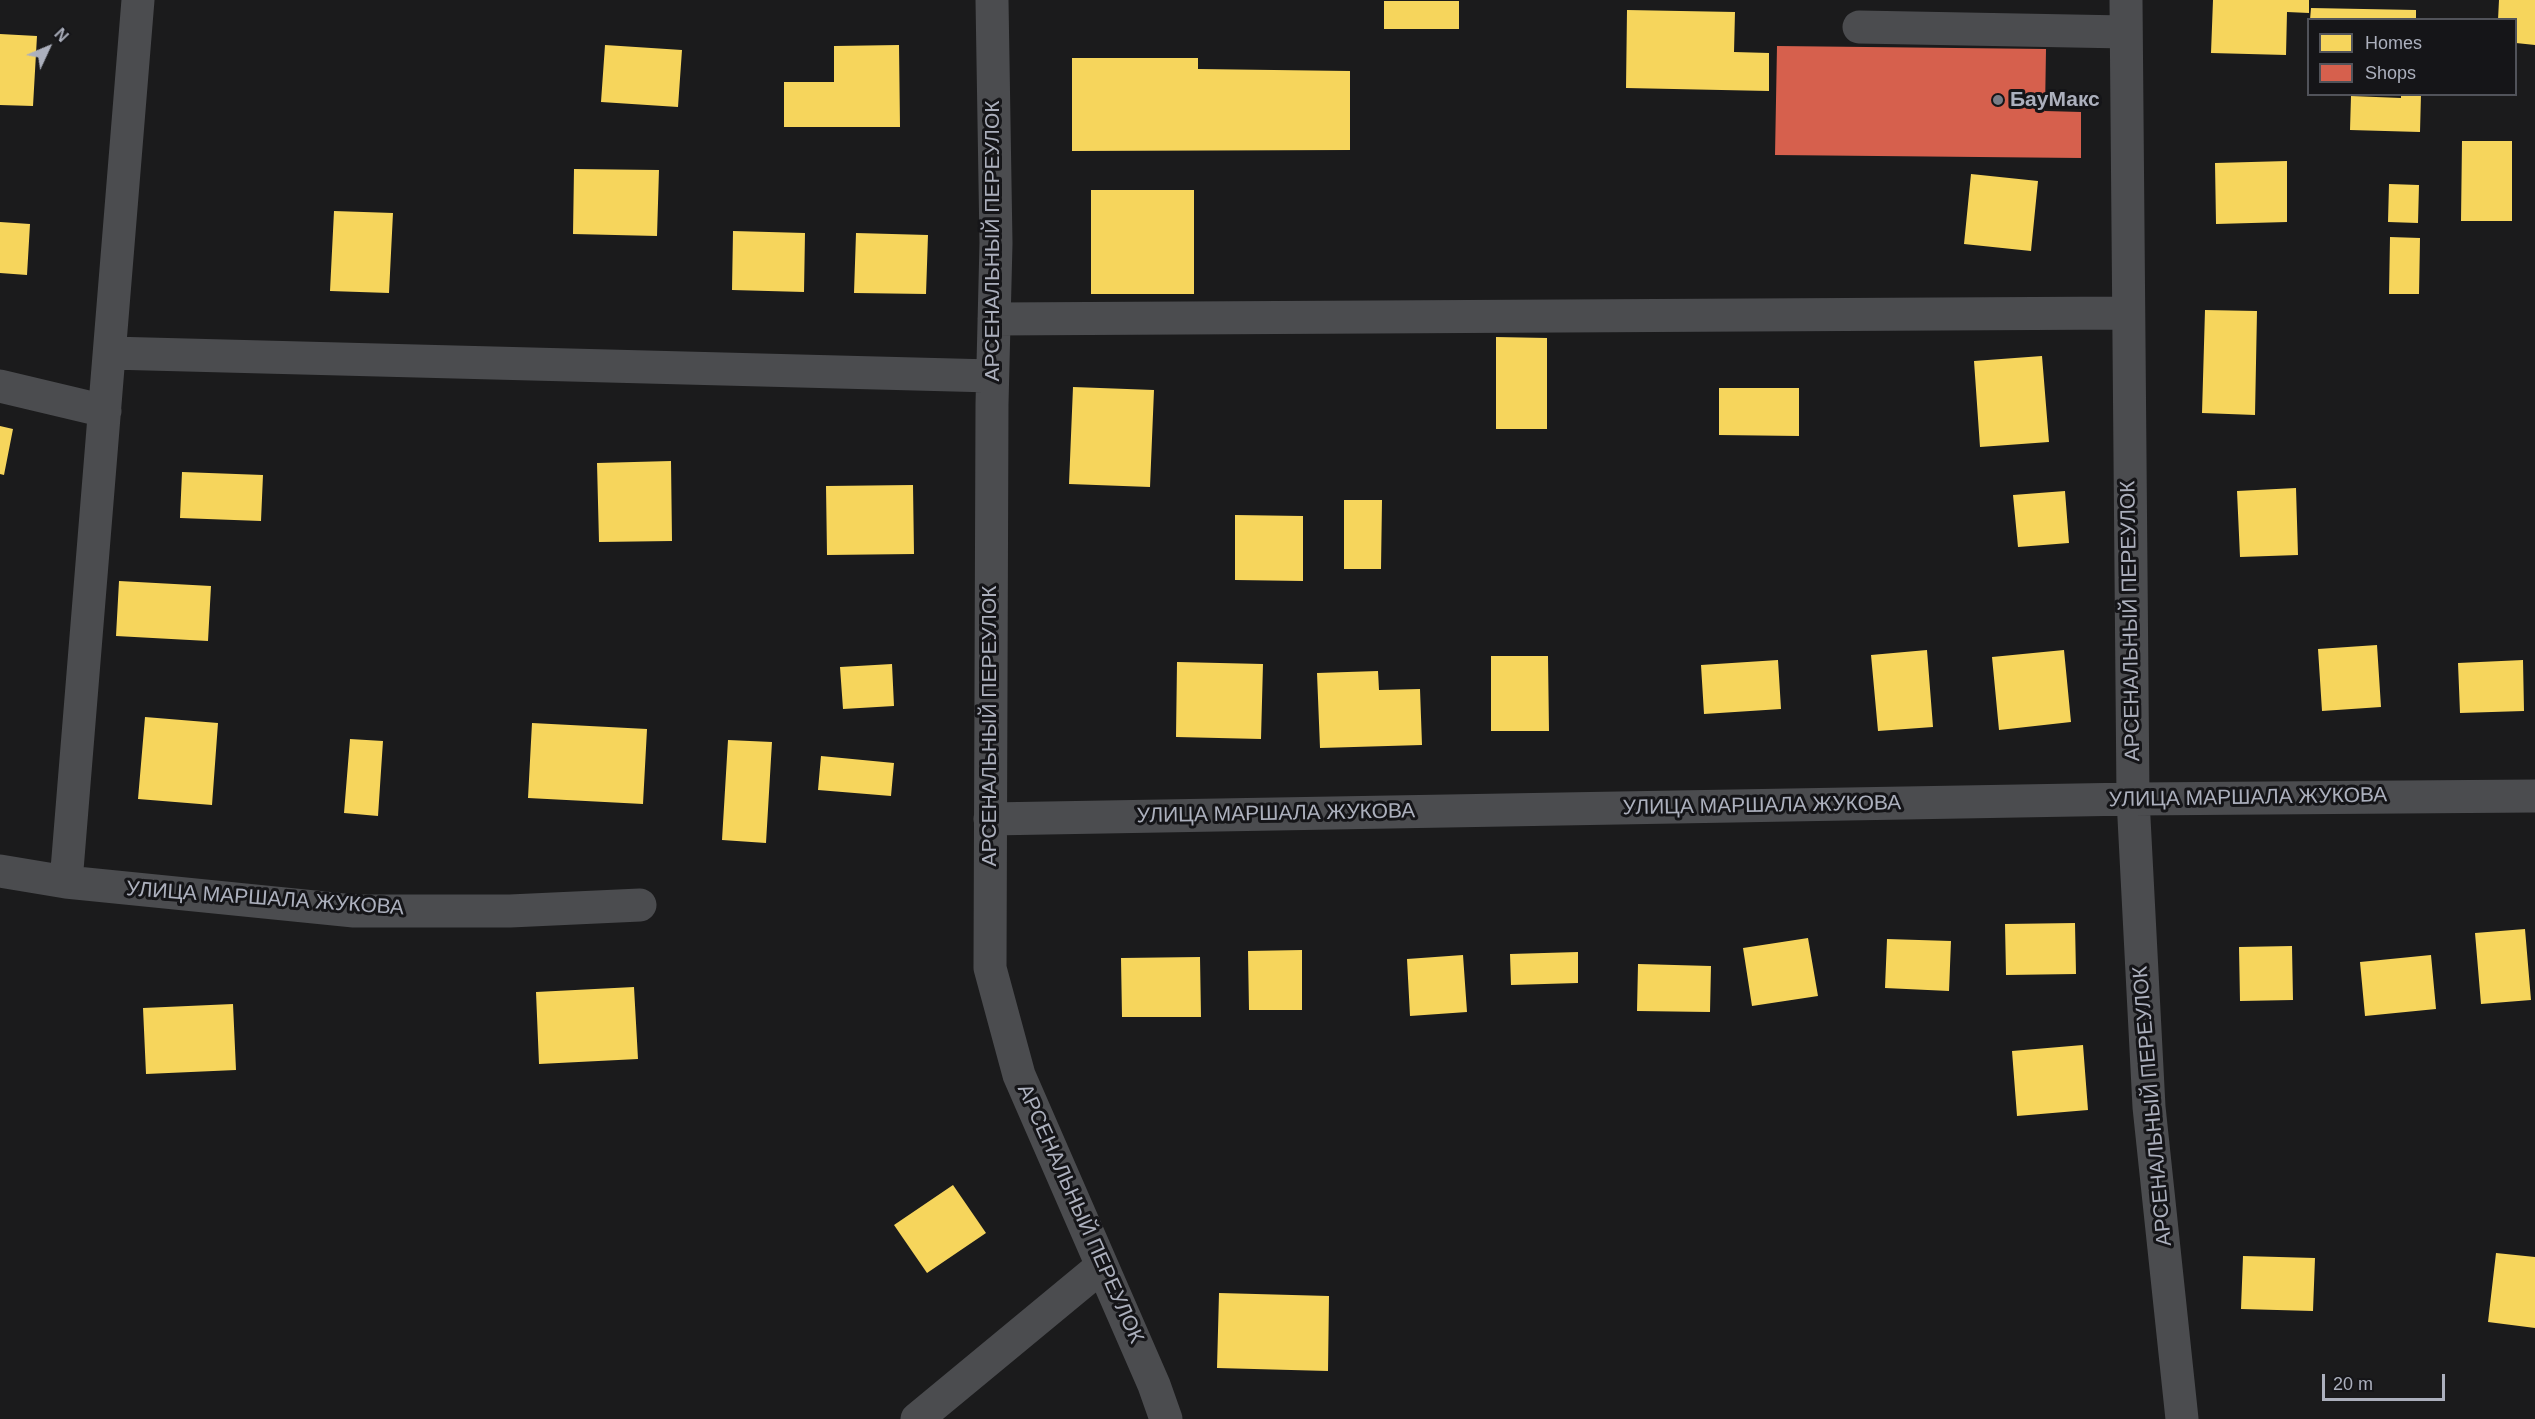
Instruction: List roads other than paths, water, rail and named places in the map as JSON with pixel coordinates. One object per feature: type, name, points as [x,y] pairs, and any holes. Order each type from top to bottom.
[{"type":"street","points":[[66,882],[138,0]]},
{"type":"street","name":"АРСЕНАЛЬНЫЙ ПЕРЕУЛОК","points":[[992,0],[996,243],[992,376],[990,968],[1019,1075],[1154,1385],[1166,1419]]},
{"type":"street","name":"АРСЕНАЛЬНЫЙ ПЕРЕУЛОК","points":[[2126,0],[2133,799],[2149,1107],[2182,1419]]},
{"type":"street","points":[[1859,27],[2126,32]]},
{"type":"street","points":[[994,319],[2128,313]]},
{"type":"street","points":[[110,352],[992,376]]},
{"type":"street","points":[[0,386],[105,411]]},
{"type":"street","name":"УЛИЦА МАРШАЛА ЖУКОВА","points":[[990,819],[2133,799],[2535,795]]},
{"type":"street","name":"УЛИЦА МАРШАЛА ЖУКОВА","points":[[0,871],[66,882],[354,911],[510,911],[640,905]]},
{"type":"street","points":[[917,1419],[1102,1266]]},
{"type":"place","name":"БауМакс","points":[[1998,100]]}]
